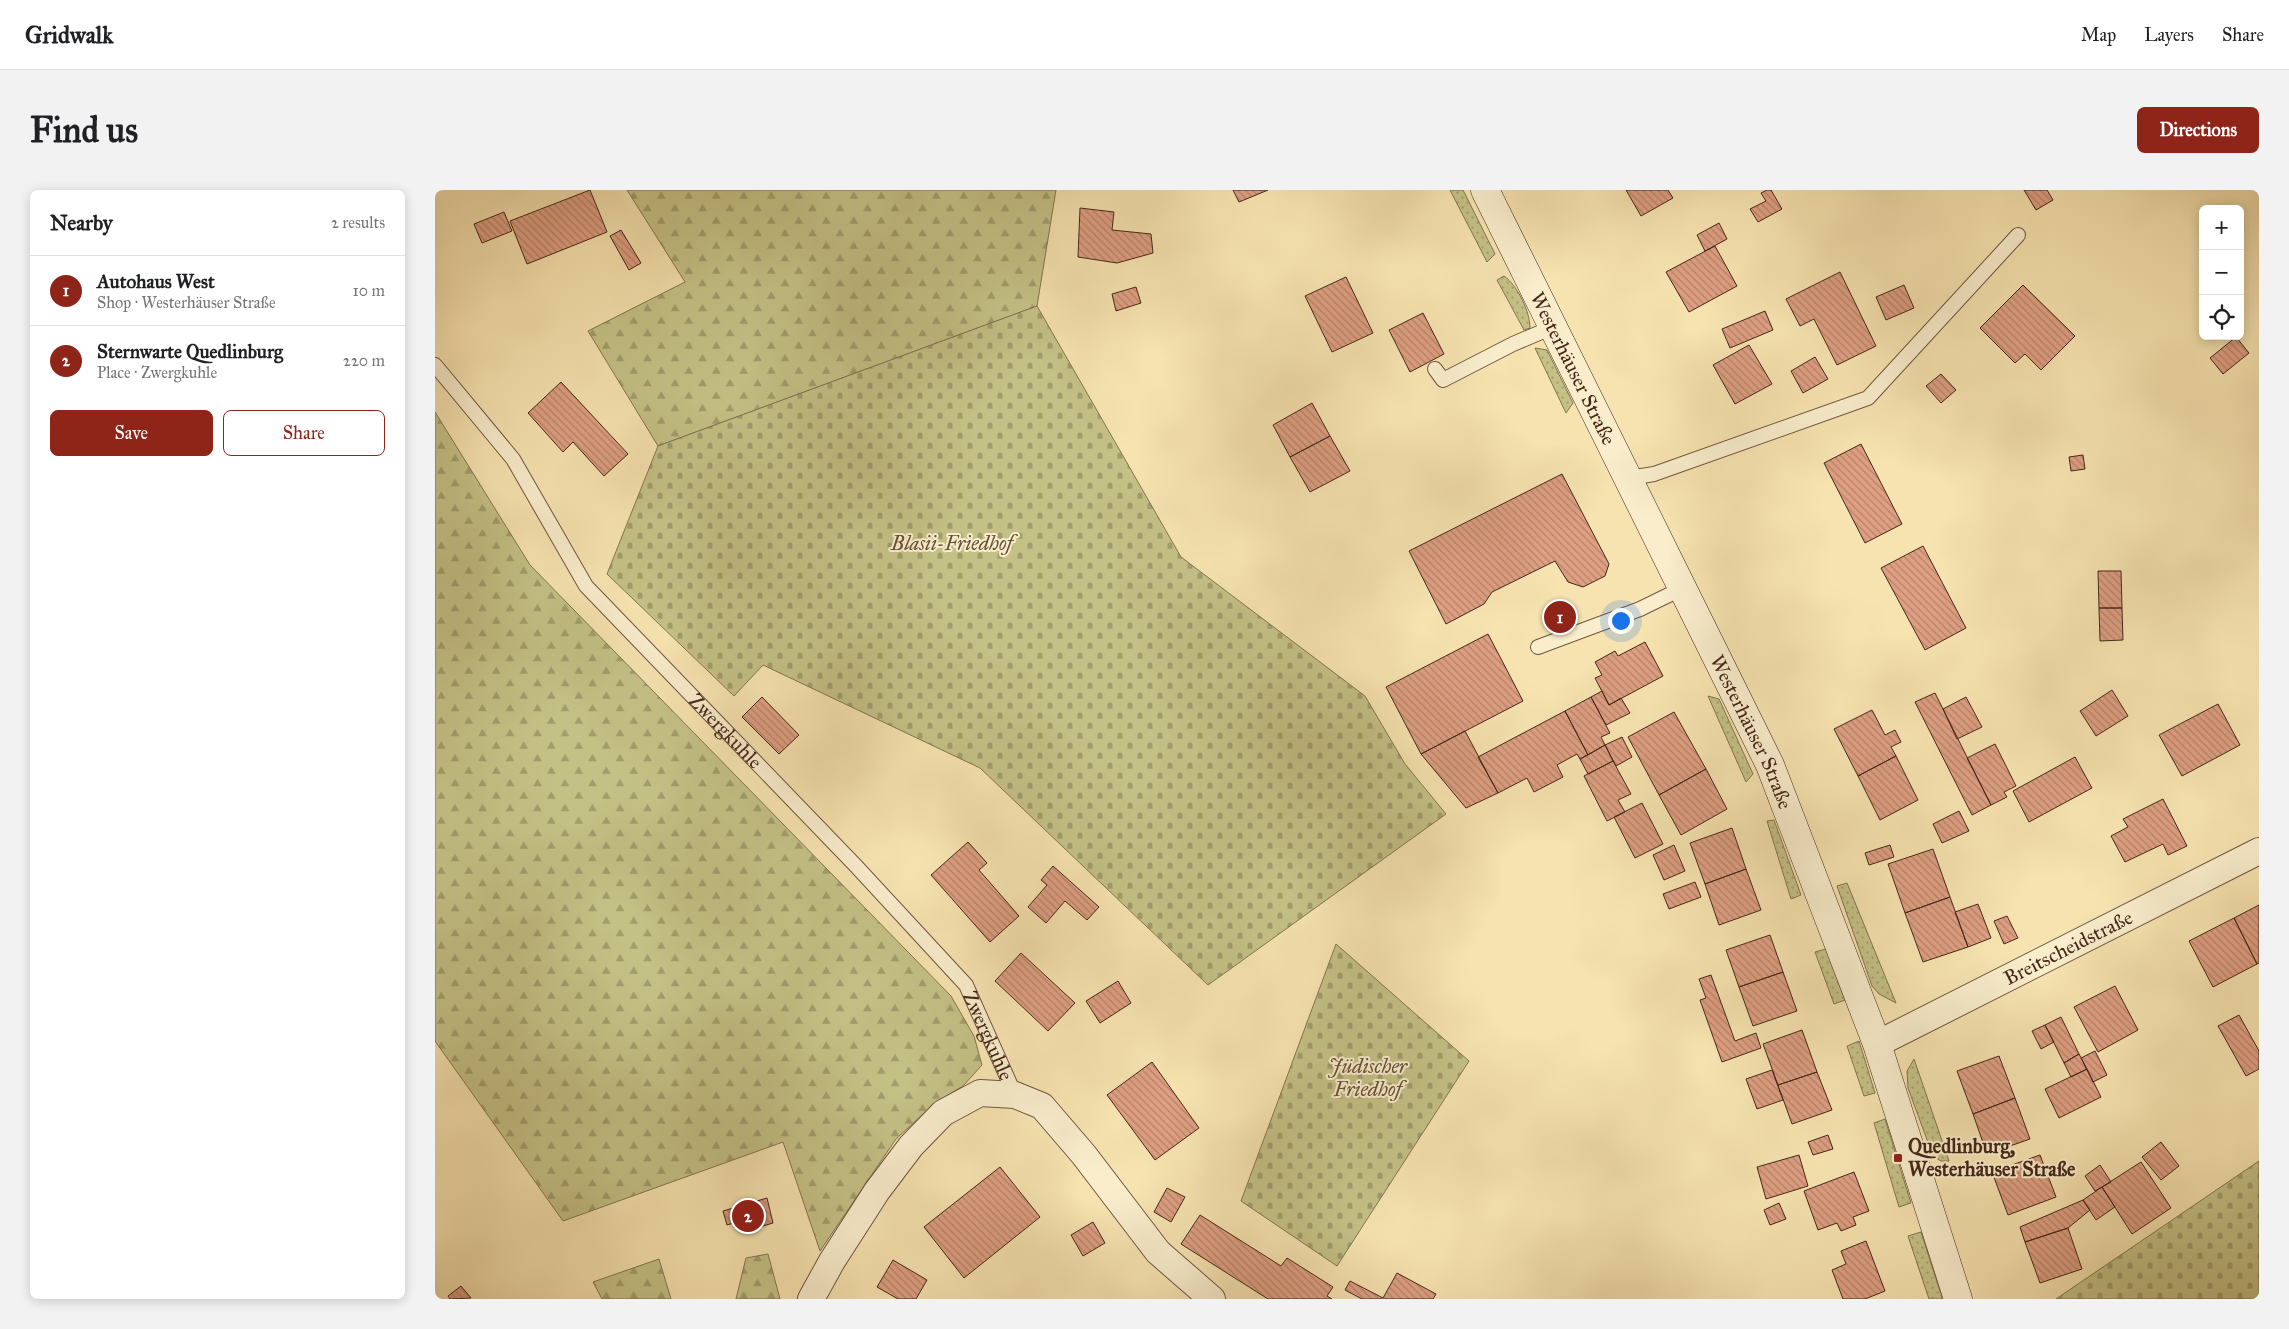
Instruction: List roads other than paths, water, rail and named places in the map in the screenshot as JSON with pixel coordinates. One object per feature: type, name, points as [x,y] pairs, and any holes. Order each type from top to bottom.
[{"type":"main road","name":"Westerhäuser Straße","points":[[1485,190],[1770,765],[1877,1044],[1958,1299]]},
{"type":"street","name":"Breitscheidstraße","points":[[1877,1044],[2259,851]]},
{"type":"street","name":"Zwergkuhle","points":[[811,1299],[832,1261],[877,1191],[911,1146],[943,1114],[980,1093],[1015,1095],[1042,1106],[1084,1155],[1158,1252],[1212,1299]]},
{"type":"lane","points":[[1629,478],[1654,474],[1868,398],[2018,235]]},
{"type":"lane","points":[[1435,369],[1443,380],[1553,326]]},
{"type":"lane","name":"Zwergkuhle","points":[[435,364],[513,459],[586,586],[856,866],[966,985],[1015,1095]]},
{"type":"lane","points":[[1538,647],[1640,609],[1683,588]]},
{"type":"place","name":"Autohaus West","points":[[1560,617]]},
{"type":"place","name":"Quedlinburg, Westerhäuser Straße","points":[[1898,1158]]},
{"type":"place","name":"Sternwarte Quedlinburg","points":[[748,1216]]},
{"type":"park label","name":"Blasii-Friedhof","points":[[952,543]]},
{"type":"park label","name":"Jüdischer Friedhof","points":[[1368,1078]]}]
